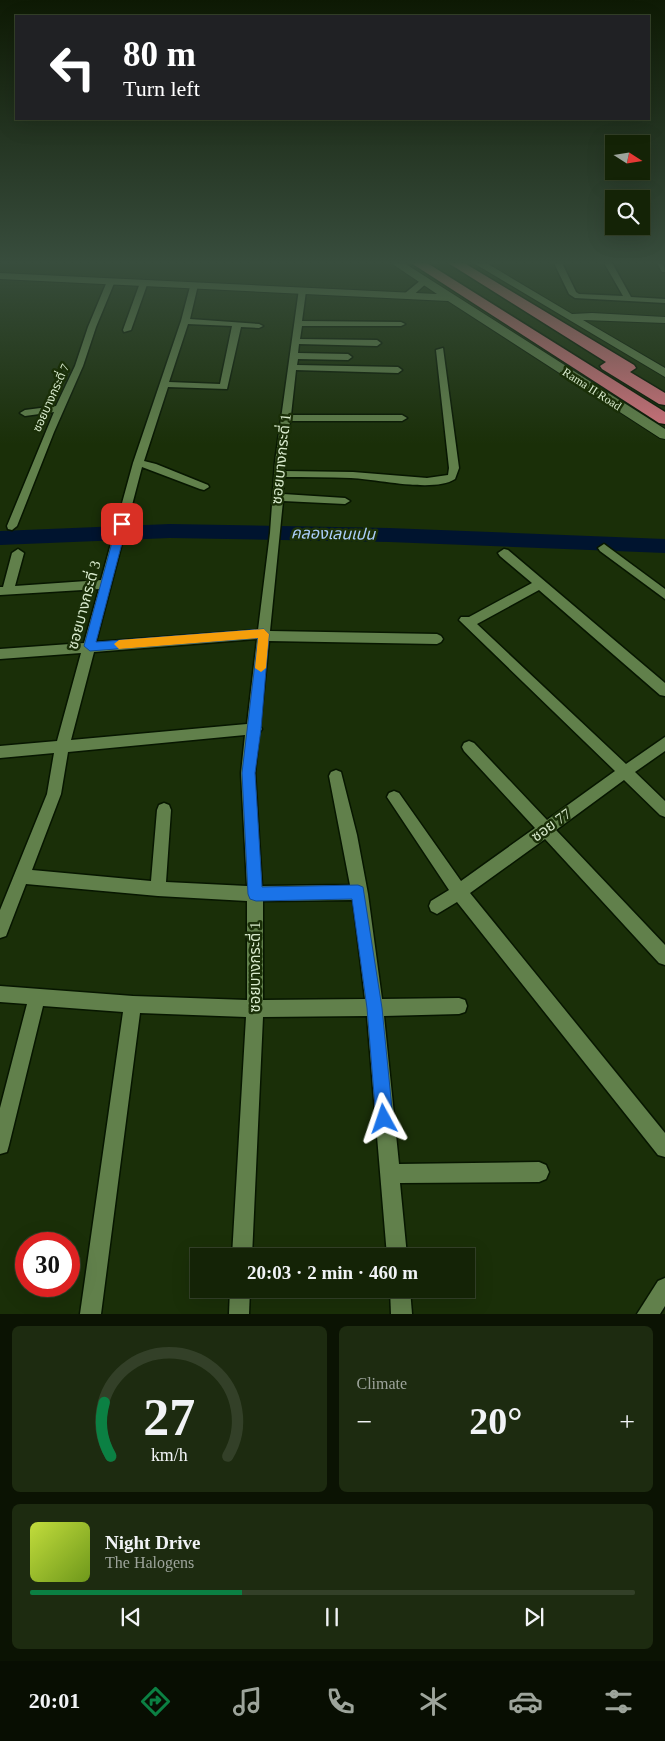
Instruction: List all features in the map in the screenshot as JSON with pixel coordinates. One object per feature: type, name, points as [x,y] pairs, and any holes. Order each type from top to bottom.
[{"type":"highway","name":"Rama II Road","points":[[511,322],[665,419]]},
{"type":"highway","points":[[518,322],[665,413]]},
{"type":"highway","points":[[538,322],[665,400]]},
{"type":"highway","points":[[553,322],[665,390]]},
{"type":"main road","name":"Rama II Road","points":[[487,322],[665,436]]},
{"type":"main road","points":[[579,322],[665,373]]},
{"type":"street","name":"ซอยบางกระดี่ 7","points":[[12,526],[59,408],[79,366],[94,322]]},
{"type":"street","points":[[128,330],[131,322]]},
{"type":"street","name":"ซอยบางกระดี่ 3","points":[[0,930],[54,794],[62,747],[138,463],[185,322]]},
{"type":"street","points":[[208,322],[259,326]]},
{"type":"street","points":[[298,323],[401,324]]},
{"type":"street","name":"ซอยบางกระดี่ 1","points":[[242,1248],[255,1009],[256,894],[248,773],[255,729],[279,474],[298,323]]},
{"type":"street","points":[[164,384],[224,390],[237,324]]},
{"type":"street","points":[[296,341],[376,343]]},
{"type":"street","points":[[279,474],[351,475],[442,481],[450,478],[454,468],[440,350]]},
{"type":"street","points":[[294,356],[348,357]]},
{"type":"street","points":[[292,367],[398,370]]},
{"type":"street","points":[[25,413],[59,408]]},
{"type":"street","points":[[286,418],[402,418]]},
{"type":"street","points":[[138,463],[152,466],[204,487]]},
{"type":"street","points":[[277,497],[345,501]]},
{"type":"street","points":[[604,548],[665,595]]},
{"type":"street","points":[[18,553],[4,591],[106,584]]},
{"type":"street","points":[[504,553],[665,691]]},
{"type":"street","points":[[540,584],[467,621],[665,810]]},
{"type":"street","points":[[0,654],[264,634],[438,639]]},
{"type":"street","points":[[0,752],[255,729]]},
{"type":"street","name":"ซอย 77","points":[[437,906],[665,743]]},
{"type":"street","points":[[469,746],[665,957]]},
{"type":"street","points":[[336,776],[350,832],[375,1008],[396,1248]]},
{"type":"street","points":[[394,797],[459,892],[665,1148]]},
{"type":"street","points":[[158,889],[164,810]]},
{"type":"street","points":[[22,876],[158,889],[256,894],[358,892]]},
{"type":"street","points":[[0,994],[133,1004],[255,1009],[460,1006]]},
{"type":"street","points":[[0,1145],[37,997]]},
{"type":"street","points":[[90,1314],[133,1004]]},
{"type":"street","points":[[389,1174],[539,1172]]},
{"type":"street","points":[[647,1314],[665,1288]]},
{"type":"street","points":[[239,1314],[240,1298]]},
{"type":"street","points":[[401,1298],[402,1314]]},
{"type":"waterway","name":"คลองเลนเปน","points":[[0,538],[170,531],[389,535],[665,546]]},
{"type":"slow traffic","points":[[119,644],[264,634],[261,668]]},
{"type":"route","points":[[122,524],[90,646],[264,634],[255,729],[248,773],[256,894],[358,892],[375,1008],[384,1119]]}]
